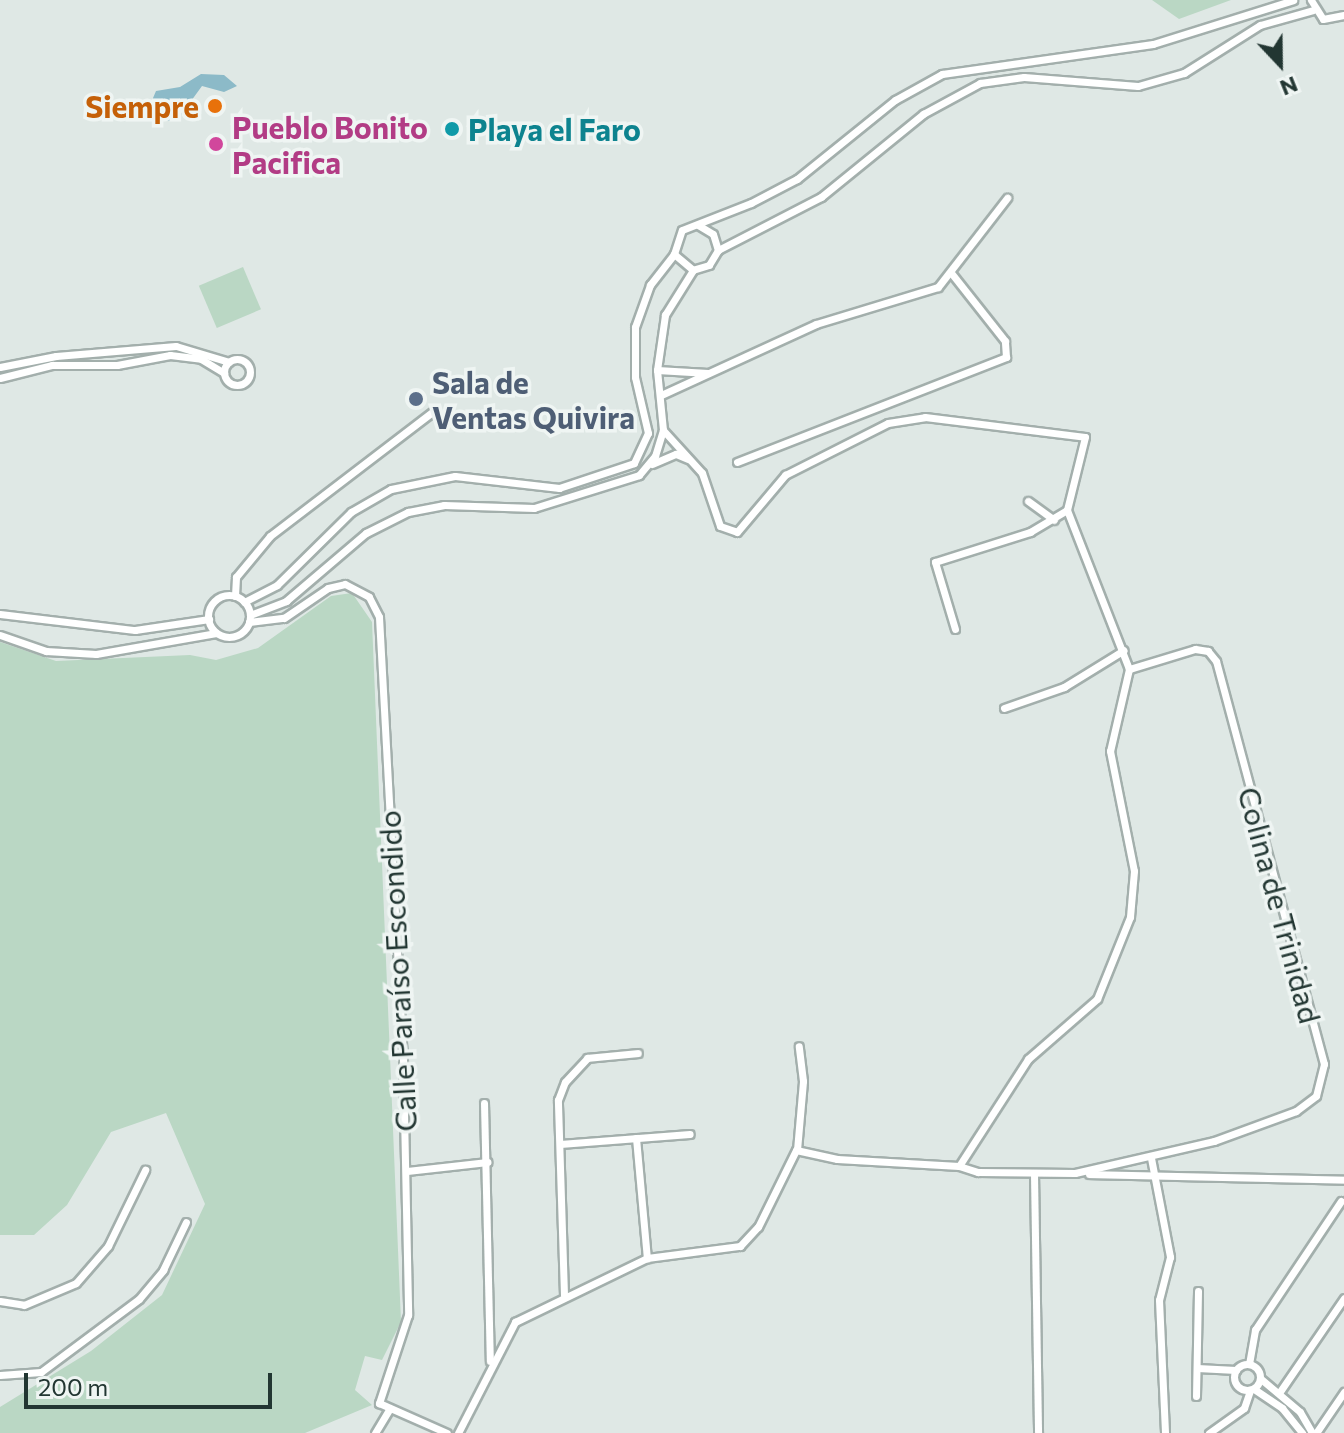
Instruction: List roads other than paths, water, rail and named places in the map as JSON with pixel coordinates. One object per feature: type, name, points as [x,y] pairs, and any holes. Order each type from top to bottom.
[{"type":"street","points":[[244,602],[277,585],[351,512],[391,489],[455,476],[559,488],[634,463],[648,433],[635,377],[635,327],[650,285],[674,254],[682,230],[797,179],[895,100],[942,74],[1153,44],[1293,0]]},
{"type":"street","points":[[1311,0],[1313,10],[1329,21],[1344,15]]},
{"type":"street","points":[[647,468],[663,430],[657,370],[665,315],[693,270],[709,265],[718,250],[821,197],[923,114],[980,83],[1024,77],[1138,86],[1184,73],[1260,25],[1313,10]]},
{"type":"street","points":[[661,395],[816,324],[929,292],[952,274],[1007,198]]},
{"type":"street","points":[[698,225],[713,234],[718,250]]},
{"type":"street","points":[[674,254],[693,270]]},
{"type":"street","points":[[737,462],[1006,357],[1005,341],[952,274]]},
{"type":"street","points":[[0,367],[56,356],[176,346],[229,362],[247,364],[248,379],[234,385],[224,373],[201,359],[170,355],[117,365],[52,365],[0,378]]},
{"type":"street","points":[[224,373],[229,362]]},
{"type":"street","points":[[657,370],[714,373]]},
{"type":"street","points":[[235,596],[236,577],[270,536],[432,412]]},
{"type":"street","points":[[663,430],[694,462],[716,520],[737,532],[785,475],[888,423],[925,417],[1085,437],[1067,510],[1129,669],[1110,751],[1134,871],[1130,917],[1118,954],[1097,999],[1028,1059],[959,1166]]},
{"type":"street","points":[[0,635],[46,651],[96,654],[216,633],[236,636],[250,619],[286,601],[366,533],[408,512],[444,505],[534,508],[614,486],[676,454],[694,462]]},
{"type":"street","points":[[1028,501],[1054,520]]},
{"type":"street","points":[[955,629],[935,562],[1054,520],[1067,510]]},
{"type":"street","name":"Calle Paraíso Escondido","points":[[250,619],[284,618],[328,588],[345,584],[369,597],[379,617],[407,1171],[408,1315],[379,1401],[389,1410]]},
{"type":"street","points":[[216,633],[209,619],[216,601],[235,596],[244,602],[250,619]]},
{"type":"street","points":[[0,614],[135,630],[209,619]]},
{"type":"street","points":[[1004,708],[1064,687],[1124,650]]},
{"type":"street","name":"Colina de Trinidad","points":[[1075,1173],[1151,1158],[1258,1126],[1316,1096],[1324,1064],[1218,666],[1208,651],[1189,650],[1129,669]]},
{"type":"street","points":[[458,1433],[490,1363],[515,1322],[564,1295],[647,1258],[740,1246],[758,1227],[797,1150],[803,1081],[799,1046]]},
{"type":"street","points":[[564,1295],[558,1100],[574,1070],[587,1058],[638,1053]]},
{"type":"street","points":[[484,1103],[490,1363]]},
{"type":"street","points":[[560,1144],[690,1134]]},
{"type":"street","points":[[636,1138],[647,1258]]},
{"type":"street","points":[[797,1150],[837,1159],[959,1166],[978,1172],[1344,1180]]},
{"type":"street","points":[[1151,1158],[1170,1257],[1159,1300],[1165,1433]]},
{"type":"street","points":[[407,1171],[487,1162]]},
{"type":"street","points":[[0,1301],[24,1305],[76,1283],[108,1246],[145,1170]]},
{"type":"street","points":[[1034,1174],[1038,1433]]},
{"type":"street","points":[[1341,1201],[1255,1330],[1249,1364],[1261,1379],[1300,1412],[1314,1433],[1344,1392]]},
{"type":"street","points":[[0,1375],[41,1372],[139,1299],[163,1270],[186,1222]]},
{"type":"street","points":[[1196,1396],[1198,1291]]},
{"type":"street","points":[[1279,1393],[1344,1298]]},
{"type":"street","points":[[1197,1368],[1236,1370],[1249,1364]]},
{"type":"street","points":[[1236,1370],[1234,1382],[1282,1408],[1302,1433]]},
{"type":"street","points":[[1209,1433],[1244,1408],[1261,1379]]},
{"type":"street","points":[[375,1433],[389,1410],[447,1433]]},
{"type":"water","points":[[201,74],[224,75],[237,86],[224,92],[202,86],[178,119],[166,121],[155,116],[150,105],[156,91],[180,87]]},
{"type":"place","name":"Siempre","points":[[215,106]]},
{"type":"place","name":"Playa el Faro","points":[[452,129]]},
{"type":"place","name":"Pueblo Bonito Pacifica","points":[[216,144]]},
{"type":"place","name":"Sala de Ventas Quivira","points":[[416,399]]}]
